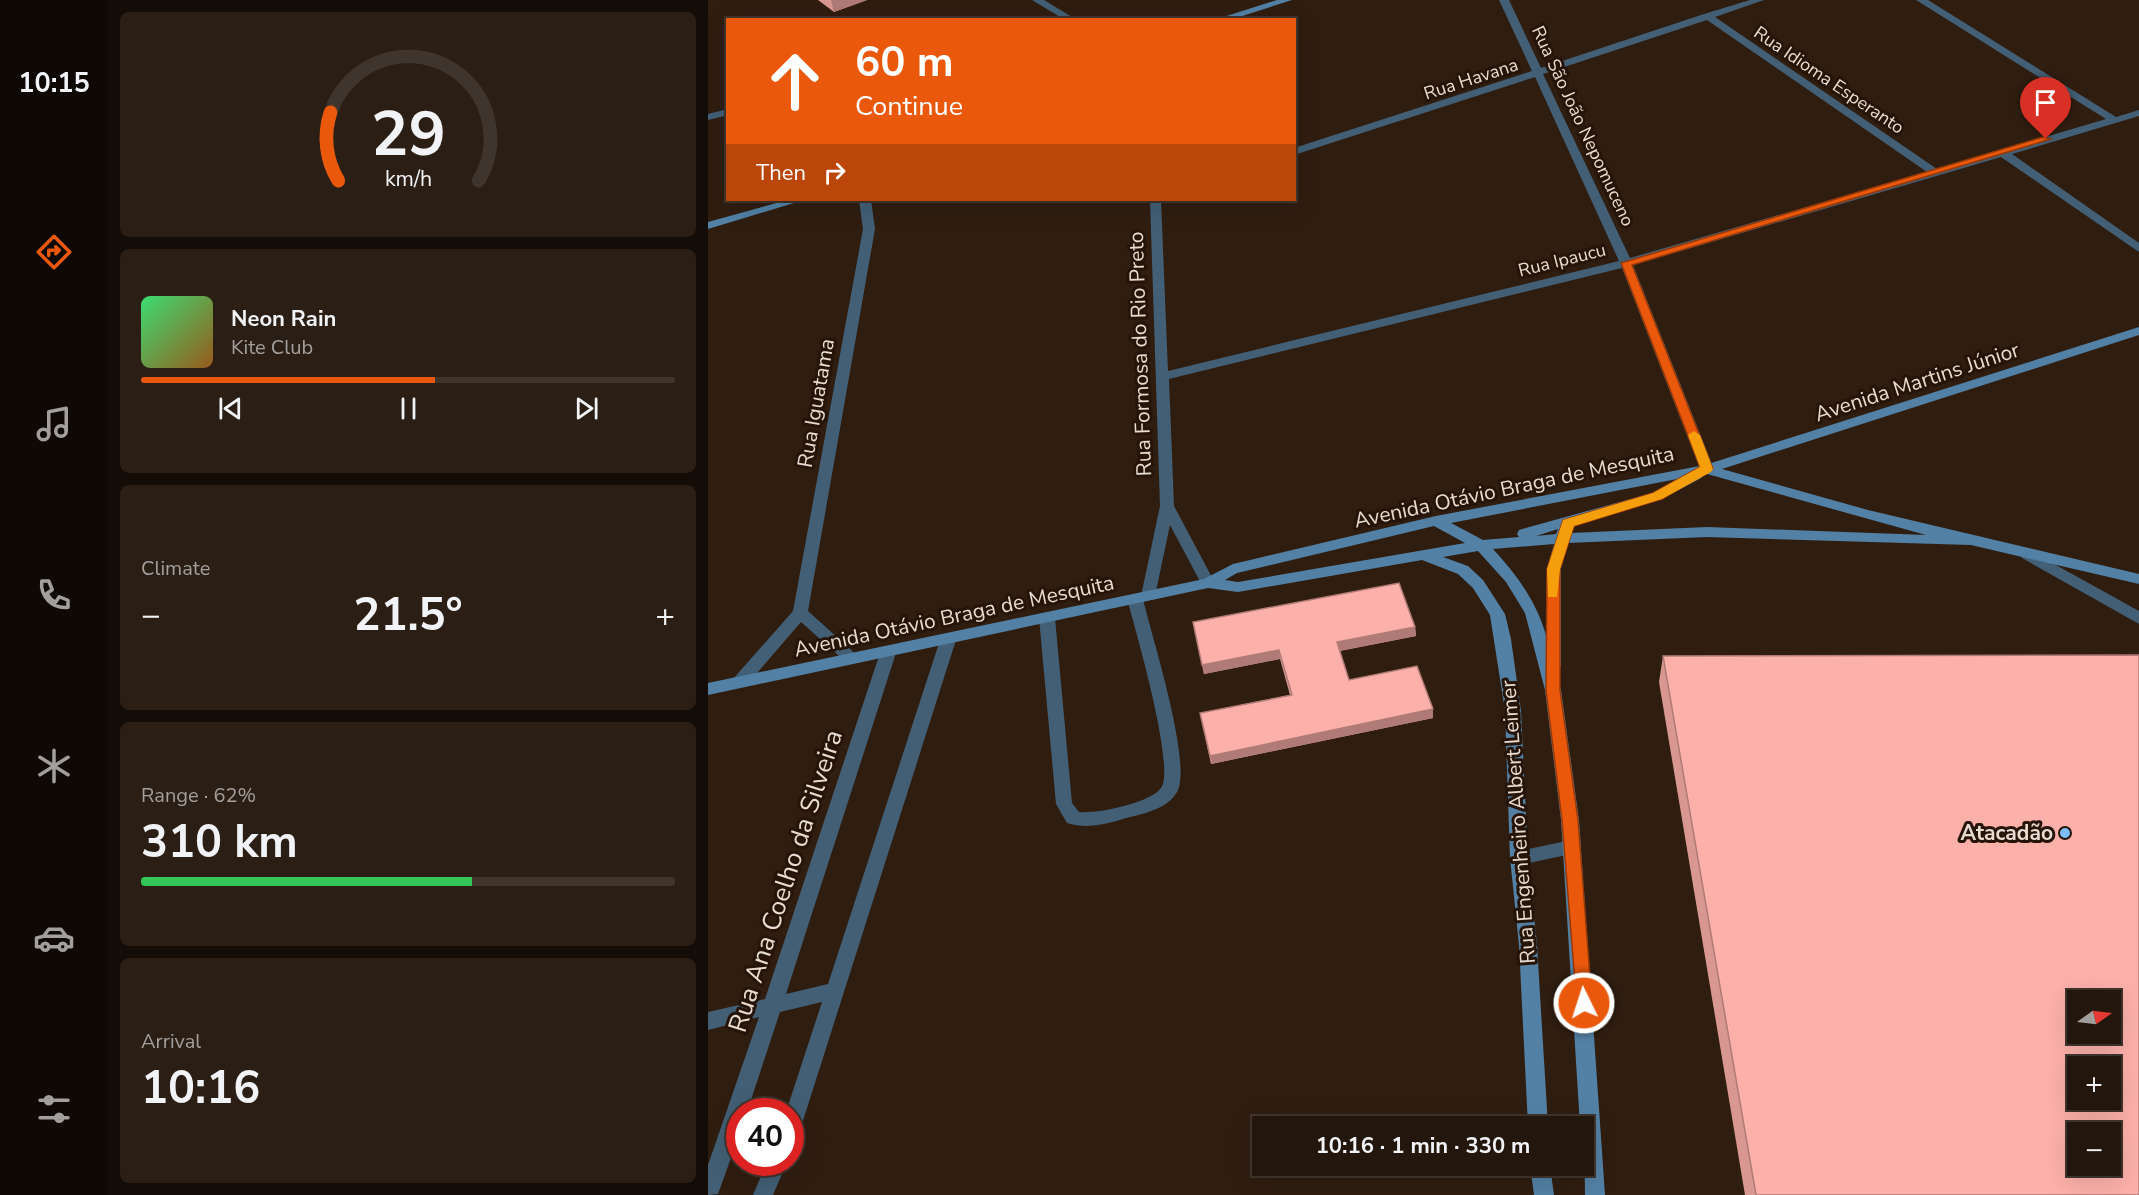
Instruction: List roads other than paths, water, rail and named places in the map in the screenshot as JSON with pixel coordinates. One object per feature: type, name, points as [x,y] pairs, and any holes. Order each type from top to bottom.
[{"type":"main road","points":[[1225,18],[1287,0]]},
{"type":"main road","points":[[708,226],[795,201]]},
{"type":"main road","name":"Avenida Martins Júnior","points":[[1707,469],[2139,331]]},
{"type":"main road","points":[[1481,545],[1568,523],[1657,496],[1707,469]]},
{"type":"main road","name":"Avenida Otávio Braga de Mesquita","points":[[708,689],[948,640],[1208,583],[1233,569],[1436,521],[1707,469],[1762,486],[1969,541],[2139,579]]},
{"type":"main road","name":"Rua Engenheiro Albert Leimer","points":[[1436,521],[1481,545],[1510,578],[1533,613],[1553,690],[1571,847],[1595,1195]]},
{"type":"main road","points":[[1553,690],[1554,569],[1568,523]]},
{"type":"main road","name":"Avenida Otávio Braga de Mesquita","points":[[1208,583],[1238,587],[1481,545],[1562,538],[1707,532],[1969,541]]},
{"type":"main road","name":"Rua Engenheiro Albert Leimer","points":[[1426,556],[1463,570],[1478,584],[1497,614],[1513,711],[1520,858],[1528,945],[1537,1116]]},
{"type":"main road","points":[[1541,1176],[1544,1195]]},
{"type":"street","points":[[1038,0],[1070,18]]},
{"type":"street","name":"Rua São João Nepomuceno","points":[[1503,0],[1626,263],[1707,469]]},
{"type":"street","name":"Rua Havana","points":[[1296,151],[1539,74],[1759,0]]},
{"type":"street","points":[[1921,0],[2114,120]]},
{"type":"street","name":"Rua Idioma Esperanto","points":[[1707,16],[1933,171]]},
{"type":"street","points":[[708,117],[726,112]]},
{"type":"street","name":"Rua Ipaucu","points":[[1162,377],[1626,263],[2139,112]]},
{"type":"street","points":[[2002,152],[2138,248]]},
{"type":"street","name":"Rua Iguatama","points":[[800,613],[868,229],[865,201]]},
{"type":"street","name":"Rua Formosa do Rio Preto","points":[[1141,598],[1167,506],[1155,201]]},
{"type":"street","name":"Rua Formosa do Rio Preto","points":[[1167,506],[1208,583]]},
{"type":"street","points":[[2027,554],[2139,618]]},
{"type":"street","points":[[1047,618],[1064,804],[1072,818],[1086,820],[1138,808],[1161,799],[1172,787],[1175,777],[1172,750],[1141,598]]},
{"type":"street","points":[[739,683],[800,613],[853,660]]},
{"type":"street","points":[[800,1098],[948,640]]},
{"type":"street","name":"Rua Ana Coelho da Silveira","points":[[708,1194],[773,1005],[888,652]]},
{"type":"street","points":[[1520,858],[1571,847]]},
{"type":"street","points":[[708,1021],[834,991]]},
{"type":"street","points":[[763,1195],[771,1176]]},
{"type":"place","name":"Atacadão","points":[[2065,833]]}]
